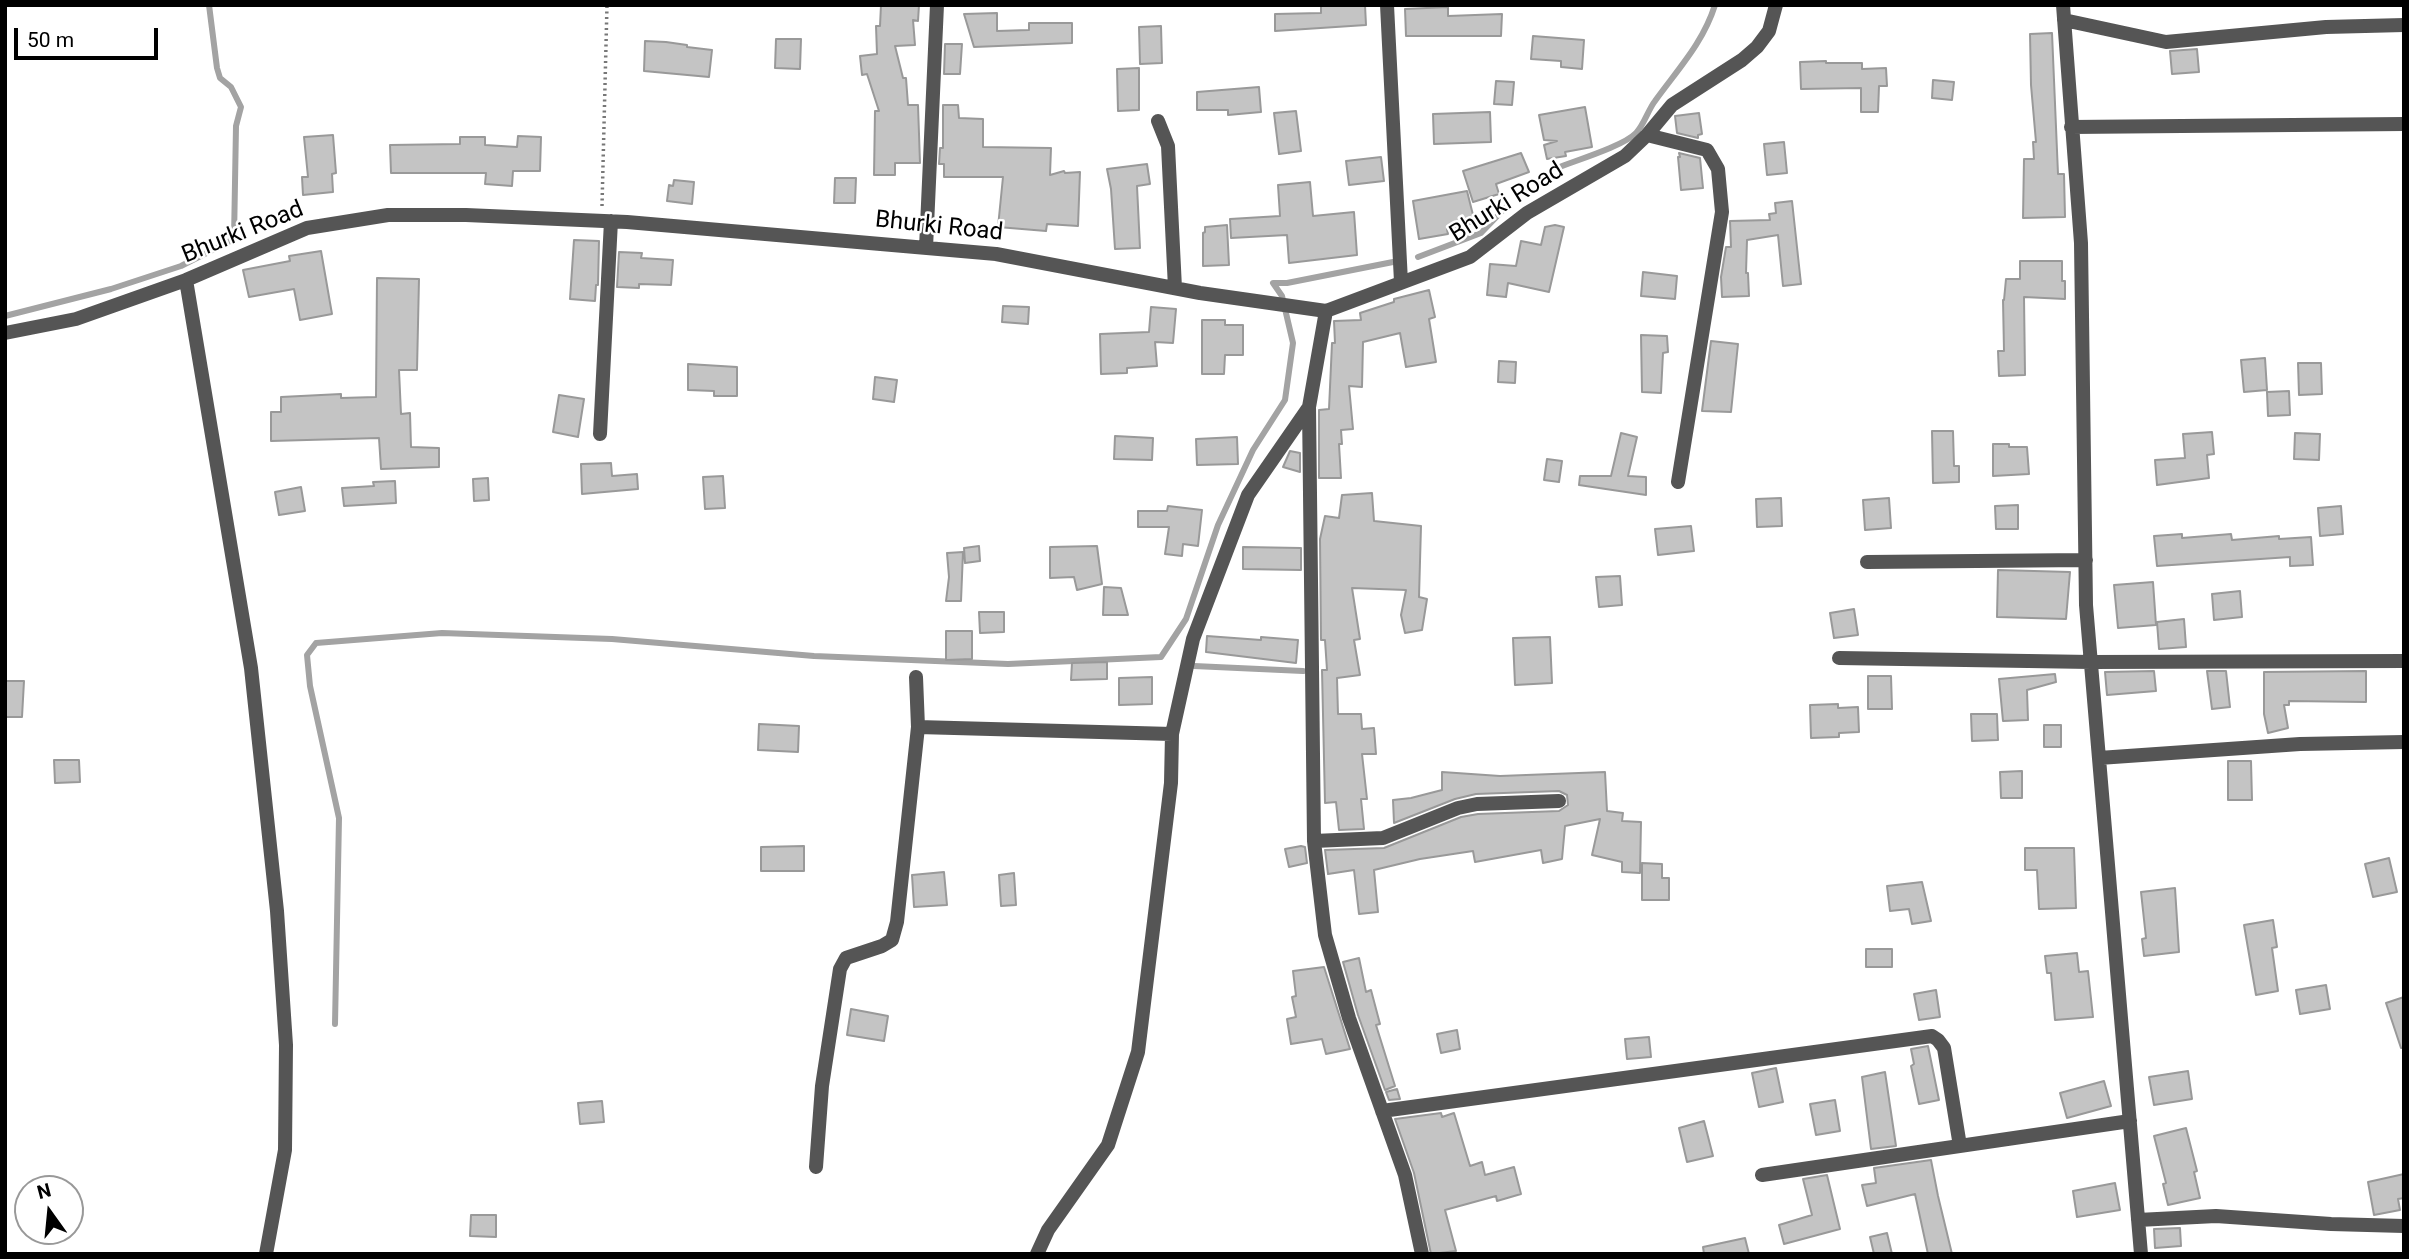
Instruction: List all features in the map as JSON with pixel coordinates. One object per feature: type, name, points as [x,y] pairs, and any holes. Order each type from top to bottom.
[{"type":"street","points":[[926,248],[937,5]]},
{"type":"street","points":[[1387,5],[1401,282]]},
{"type":"street","name":"Bhurki Road","points":[[5,333],[76,319],[186,280],[307,228],[388,215],[466,215],[606,221],[996,254],[1175,288],[1326,311],[1470,257],[1527,213],[1625,156],[1672,105],[1742,60],[1757,47],[1769,31],[1776,5]]},
{"type":"street","points":[[2141,1254],[2086,605],[2081,243],[2064,13],[2166,42],[2326,27],[2404,25]]},
{"type":"street","points":[[1158,121],[1168,146],[1175,288]]},
{"type":"street","points":[[2071,127],[2404,124]]},
{"type":"street","points":[[1647,135],[1707,150],[1718,169],[1722,212],[1678,482]]},
{"type":"street","points":[[600,434],[606,221]]},
{"type":"street","points":[[186,280],[251,668],[278,911],[286,1045],[285,1150],[266,1254]]},
{"type":"street","points":[[1326,311],[1309,407],[1314,841],[1325,935],[1349,1018],[1405,1175],[1422,1254]]},
{"type":"street","points":[[1037,1254],[1048,1230],[1108,1144],[1138,1052],[1171,783],[1172,734],[1193,639],[1248,495],[1309,407]]},
{"type":"street","points":[[1867,562],[2086,560]]},
{"type":"street","points":[[1839,658],[2091,662],[2404,661]]},
{"type":"street","points":[[816,1167],[822,1086],[840,969],[846,958],[892,940],[897,922],[918,727],[916,677]]},
{"type":"street","points":[[918,727],[1172,734]]},
{"type":"street","points":[[2099,758],[2300,744],[2404,742]]},
{"type":"street","points":[[1314,841],[1383,838],[1458,808],[1477,804],[1559,801]]},
{"type":"street","points":[[1382,1111],[1932,1036],[1944,1048],[1960,1146]]},
{"type":"street","points":[[1762,1175],[2130,1121]]},
{"type":"street","points":[[2138,1220],[2216,1216],[2404,1226]]},
{"type":"path","points":[[606,221],[607,5]]},
{"type":"building","points":[[881,5],[919,5],[918,21],[913,20],[915,45],[895,46],[903,78],[906,78],[908,105],[918,105],[920,163],[895,163],[895,175],[874,175],[875,111],[879,111],[867,74],[862,75],[860,56],[877,54],[876,26],[880,26]]},
{"type":"building","points":[[1321,5],[1365,5],[1366,25],[1275,31],[1275,14],[1321,13]]},
{"type":"building","points":[[1448,7],[1448,16],[1502,14],[1501,36],[1406,36],[1405,9]]},
{"type":"building","points":[[997,13],[997,31],[1029,30],[1029,23],[1072,23],[1072,43],[974,47],[964,14]]},
{"type":"building","points":[[1161,26],[1162,63],[1140,64],[1139,27]]},
{"type":"building","points":[[2052,33],[2058,174],[2064,174],[2065,217],[2023,218],[2024,159],[2034,159],[2033,142],[2036,142],[2030,34]]},
{"type":"building","points":[[1533,36],[1584,40],[1582,69],[1561,67],[1561,61],[1531,59]]},
{"type":"building","points":[[776,39],[801,39],[800,69],[775,68]]},
{"type":"building","points":[[645,41],[712,50],[709,77],[644,71]]},
{"type":"building","points":[[945,44],[962,44],[960,74],[944,74]]},
{"type":"building","points":[[2197,49],[2199,72],[2172,74],[2170,51]]},
{"type":"building","points":[[1800,62],[1862,63],[1862,69],[1886,68],[1887,86],[1879,86],[1878,112],[1861,112],[1861,88],[1801,89]]},
{"type":"building","points":[[1139,68],[1139,110],[1118,111],[1117,69]]},
{"type":"building","points":[[1933,80],[1954,82],[1952,100],[1932,98]]},
{"type":"building","points":[[1496,81],[1514,82],[1512,105],[1494,104]]},
{"type":"building","points":[[1259,87],[1261,112],[1228,115],[1228,110],[1197,110],[1197,92]]},
{"type":"building","points":[[943,105],[958,105],[959,118],[983,119],[983,147],[1051,148],[1050,175],[1064,171],[1080,172],[1078,226],[1047,224],[1046,231],[998,227],[1003,177],[944,177],[944,164],[939,164],[940,148],[943,148]]},
{"type":"building","points":[[1585,107],[1592,147],[1565,152],[1566,156],[1547,159],[1544,145],[1557,141],[1544,140],[1539,115]]},
{"type":"building","points":[[1296,111],[1301,151],[1279,154],[1274,113]]},
{"type":"building","points":[[1490,112],[1491,142],[1434,144],[1433,114]]},
{"type":"building","points":[[1699,113],[1702,134],[1698,135],[1698,138],[1677,133],[1675,116]]},
{"type":"building","points":[[333,135],[336,173],[332,174],[333,192],[303,195],[302,177],[308,177],[304,137]]},
{"type":"building","points":[[518,136],[541,137],[540,171],[513,171],[512,186],[485,184],[486,173],[391,173],[390,145],[460,144],[460,137],[485,137],[485,145],[517,147]]},
{"type":"building","points":[[1784,142],[1787,173],[1767,175],[1764,144]]},
{"type":"building","points":[[1521,153],[1529,172],[1496,184],[1499,194],[1473,202],[1463,171]]},
{"type":"building","points":[[1679,153],[1700,158],[1703,188],[1681,190]]},
{"type":"building","points":[[1381,157],[1384,181],[1349,185],[1346,161]]},
{"type":"building","points":[[1147,164],[1150,184],[1137,186],[1140,248],[1115,249],[1107,169]]},
{"type":"building","points":[[835,178],[856,178],[855,203],[834,203]]},
{"type":"building","points":[[674,180],[694,182],[692,204],[667,201],[669,185],[673,186]]},
{"type":"building","points":[[1310,182],[1313,216],[1354,212],[1357,255],[1289,263],[1287,235],[1231,238],[1230,219],[1280,216],[1278,185]]},
{"type":"building","points":[[1467,191],[1475,223],[1447,229],[1448,234],[1419,239],[1413,201]]},
{"type":"building","points":[[1792,201],[1801,284],[1783,286],[1778,235],[1747,240],[1746,273],[1749,296],[1722,297],[1721,277],[1726,247],[1731,247],[1730,221],[1770,220],[1769,214],[1776,213],[1775,203]]},
{"type":"building","points":[[1227,225],[1229,265],[1203,266],[1205,227]]},
{"type":"building","points":[[1545,227],[1564,227],[1549,292],[1508,283],[1506,297],[1487,295],[1490,264],[1516,266],[1521,241],[1541,245]]},
{"type":"building","points":[[574,240],[599,241],[595,301],[570,299]]},
{"type":"building","points":[[321,251],[332,314],[300,320],[294,289],[249,297],[243,270],[290,261],[289,256]]},
{"type":"building","points":[[619,252],[642,253],[641,258],[673,260],[671,285],[639,284],[639,288],[617,287]]},
{"type":"building","points":[[2020,261],[2062,261],[2065,299],[2024,297],[2025,375],[1999,376],[1998,351],[2004,351],[2003,300],[2006,279],[2020,279]]},
{"type":"building","points":[[1643,272],[1677,276],[1675,299],[1641,296]]},
{"type":"building","points":[[377,278],[419,279],[417,370],[399,370],[401,414],[410,413],[411,447],[439,448],[439,467],[381,469],[379,438],[271,441],[271,412],[281,412],[281,397],[341,394],[341,398],[376,397]]},
{"type":"building","points":[[1429,290],[1435,317],[1429,319],[1436,362],[1406,367],[1400,333],[1363,342],[1362,387],[1349,386],[1353,429],[1341,430],[1341,478],[1319,478],[1319,410],[1329,409],[1332,343],[1335,343],[1334,321],[1361,320],[1360,313],[1394,302],[1394,299]]},
{"type":"building","points":[[1003,306],[1029,307],[1028,324],[1002,322]]},
{"type":"building","points":[[1151,307],[1176,309],[1173,343],[1155,342],[1157,366],[1127,368],[1127,373],[1101,374],[1100,334],[1149,332]]},
{"type":"building","points":[[1202,320],[1225,320],[1225,325],[1243,325],[1243,355],[1225,355],[1224,374],[1202,374]]},
{"type":"building","points":[[1641,335],[1667,336],[1668,352],[1663,353],[1661,393],[1642,392]]},
{"type":"building","points":[[1711,341],[1738,344],[1731,412],[1702,411]]},
{"type":"building","points":[[2265,358],[2267,390],[2244,392],[2241,360]]},
{"type":"building","points":[[1499,361],[1516,362],[1515,383],[1498,382]]},
{"type":"building","points":[[2298,363],[2321,363],[2322,394],[2299,395]]},
{"type":"building","points":[[688,364],[737,367],[737,396],[714,396],[714,391],[688,390]]},
{"type":"building","points":[[875,377],[897,380],[894,402],[873,399]]},
{"type":"building","points":[[2289,391],[2290,415],[2268,416],[2267,392]]},
{"type":"building","points":[[559,395],[584,399],[578,437],[553,432]]},
{"type":"building","points":[[1932,431],[1953,431],[1954,466],[1959,466],[1959,482],[1933,483]]},
{"type":"building","points":[[2212,432],[2214,454],[2207,455],[2209,478],[2157,485],[2155,460],[2185,458],[2183,434]]},
{"type":"building","points":[[1621,433],[1637,437],[1628,476],[1646,477],[1646,495],[1579,485],[1580,476],[1611,476]]},
{"type":"building","points":[[2295,433],[2320,434],[2319,460],[2294,459]]},
{"type":"building","points":[[1115,436],[1153,438],[1152,460],[1114,459]]},
{"type":"building","points":[[1237,437],[1238,464],[1197,465],[1196,439]]},
{"type":"building","points":[[1993,444],[2027,447],[2029,474],[1993,476]]},
{"type":"building","points":[[1290,451],[1300,453],[1300,472],[1283,467]]},
{"type":"building","points":[[1547,459],[1562,461],[1559,482],[1544,480]]},
{"type":"building","points":[[611,463],[612,476],[637,474],[638,489],[582,494],[581,464]]},
{"type":"building","points":[[723,476],[725,508],[705,509],[703,477]]},
{"type":"building","points":[[488,478],[489,500],[474,501],[473,479]]},
{"type":"building","points":[[395,481],[396,503],[344,506],[342,488],[374,486],[373,482]]},
{"type":"building","points":[[301,487],[305,511],[279,515],[275,492]]},
{"type":"building","points":[[1372,493],[1374,521],[1421,526],[1419,597],[1427,599],[1422,630],[1405,633],[1401,615],[1406,590],[1352,588],[1360,639],[1354,640],[1360,675],[1337,678],[1338,714],[1361,714],[1362,729],[1374,728],[1376,754],[1362,754],[1367,799],[1361,799],[1364,829],[1339,830],[1336,802],[1325,803],[1322,670],[1327,670],[1325,640],[1321,640],[1320,539],[1325,516],[1339,518],[1342,495]]},
{"type":"building","points":[[1781,498],[1782,526],[1757,527],[1756,499]]},
{"type":"building","points":[[1889,498],[1891,528],[1865,530],[1863,500]]},
{"type":"building","points":[[2018,505],[2018,529],[1996,529],[1995,506]]},
{"type":"building","points":[[1168,506],[1202,510],[1198,546],[1183,544],[1182,556],[1165,554],[1169,527],[1138,527],[1138,511],[1167,511]]},
{"type":"building","points":[[2341,506],[2343,534],[2320,536],[2318,508]]},
{"type":"building","points":[[1691,526],[1694,551],[1658,555],[1655,529]]},
{"type":"building","points":[[2182,534],[2182,538],[2231,534],[2232,540],[2279,536],[2279,539],[2311,537],[2313,565],[2290,566],[2290,557],[2157,566],[2154,536]]},
{"type":"building","points":[[979,546],[980,561],[965,563],[964,548]]},
{"type":"building","points":[[1097,546],[1102,584],[1077,590],[1074,577],[1050,578],[1050,547]]},
{"type":"building","points":[[1243,547],[1301,548],[1301,570],[1243,569]]},
{"type":"building","points":[[963,552],[961,601],[946,601],[949,577],[947,553]]},
{"type":"building","points":[[1998,570],[2070,572],[2066,619],[1997,617]]},
{"type":"building","points":[[1620,576],[1622,605],[1599,607],[1596,577]]},
{"type":"building","points":[[2153,582],[2156,625],[2118,628],[2114,585]]},
{"type":"building","points":[[1104,587],[1121,588],[1128,615],[1103,615]]},
{"type":"building","points":[[2240,591],[2242,617],[2214,620],[2212,594]]},
{"type":"building","points":[[1854,609],[1858,635],[1834,638],[1830,613]]},
{"type":"building","points":[[979,612],[1004,612],[1004,632],[980,633]]},
{"type":"building","points":[[2184,619],[2186,647],[2159,649],[2157,622]]},
{"type":"building","points":[[946,631],[972,631],[972,659],[946,660]]},
{"type":"building","points":[[1207,636],[1298,640],[1296,663],[1206,652]]},
{"type":"building","points":[[1550,637],[1552,683],[1515,685],[1513,638]]},
{"type":"building","points":[[1107,662],[1107,679],[1071,680],[1072,663]]},
{"type":"building","points":[[2154,671],[2156,691],[2107,695],[2105,672]]},
{"type":"building","points":[[2207,671],[2226,671],[2230,707],[2212,709]]},
{"type":"building","points":[[2366,671],[2366,702],[2289,701],[2289,705],[2284,705],[2288,728],[2268,733],[2264,714],[2264,672]]},
{"type":"building","points":[[2055,674],[2056,682],[2027,690],[2028,720],[2003,721],[1999,679]]},
{"type":"building","points":[[1868,676],[1891,676],[1892,709],[1868,709]]},
{"type":"building","points":[[1152,677],[1152,704],[1119,705],[1119,678]]},
{"type":"building","points":[[5,681],[24,681],[22,717],[5,717]]},
{"type":"building","points":[[1838,704],[1838,708],[1858,707],[1859,732],[1839,733],[1839,737],[1811,738],[1810,705]]},
{"type":"building","points":[[1971,714],[1997,714],[1998,740],[1972,741]]},
{"type":"building","points":[[759,724],[799,726],[798,752],[758,750]]},
{"type":"building","points":[[2044,725],[2061,725],[2061,747],[2044,747]]},
{"type":"building","points":[[54,760],[79,760],[80,782],[55,783]]},
{"type":"building","points":[[2228,761],[2251,761],[2252,800],[2228,800]]},
{"type":"building","points":[[2022,771],[2022,798],[2001,798],[2000,772]]},
{"type":"building","points":[[1442,772],[1500,776],[1605,772],[1607,811],[1623,813],[1622,821],[1641,822],[1640,873],[1622,872],[1622,862],[1592,855],[1600,819],[1565,826],[1562,859],[1543,863],[1541,850],[1475,862],[1473,851],[1420,859],[1374,870],[1378,912],[1359,914],[1354,870],[1328,874],[1325,850],[1384,848],[1461,817],[1559,811],[1568,805],[1567,795],[1559,791],[1476,794],[1455,799],[1394,823],[1393,800],[1442,790]]},
{"type":"building","points":[[804,846],[804,871],[761,871],[761,847]]},
{"type":"building","points":[[1305,847],[1307,863],[1289,867],[1285,849]]},
{"type":"building","points":[[2025,848],[2074,848],[2076,908],[2039,909],[2037,870],[2025,870]]},
{"type":"building","points":[[2389,858],[2397,892],[2373,897],[2365,864]]},
{"type":"building","points":[[1642,863],[1662,864],[1662,878],[1669,878],[1669,900],[1642,900]]},
{"type":"building","points":[[944,872],[947,905],[914,907],[912,875]]},
{"type":"building","points":[[1014,873],[1016,905],[1001,906],[999,875]]},
{"type":"building","points":[[1922,882],[1931,921],[1912,924],[1909,909],[1890,911],[1887,886]]},
{"type":"building","points":[[2175,888],[2179,952],[2144,956],[2142,939],[2146,938],[2141,892]]},
{"type":"building","points":[[2273,920],[2277,947],[2272,948],[2278,991],[2256,995],[2244,925]]},
{"type":"building","points":[[1866,949],[1892,949],[1892,967],[1866,967]]},
{"type":"building","points":[[2077,953],[2079,972],[2088,971],[2093,1017],[2055,1020],[2051,973],[2047,973],[2045,956]]},
{"type":"building","points":[[1359,958],[1366,992],[1371,990],[1380,1024],[1376,1025],[1395,1086],[1385,1090],[1358,1015],[1343,962]]},
{"type":"building","points":[[1324,967],[1350,1049],[1326,1054],[1322,1039],[1291,1044],[1287,1019],[1296,1017],[1292,997],[1296,996],[1293,971]]},
{"type":"building","points":[[2326,985],[2330,1009],[2300,1014],[2296,990]]},
{"type":"building","points":[[1936,990],[1940,1017],[1919,1020],[1914,994]]},
{"type":"building","points":[[2404,997],[2404,1048],[2401,1048],[2386,1003]]},
{"type":"building","points":[[851,1009],[888,1016],[884,1041],[847,1035]]},
{"type":"building","points":[[1457,1030],[1460,1049],[1441,1053],[1437,1034]]},
{"type":"building","points":[[1649,1037],[1651,1057],[1627,1059],[1625,1039]]},
{"type":"building","points":[[1928,1046],[1939,1100],[1919,1104],[1911,1066],[1914,1064],[1911,1049]]},
{"type":"building","points":[[1776,1068],[1783,1102],[1759,1107],[1752,1073]]},
{"type":"building","points":[[2188,1071],[2192,1099],[2154,1105],[2149,1077]]},
{"type":"building","points":[[1885,1072],[1896,1146],[1871,1149],[1862,1077]]},
{"type":"building","points":[[2104,1081],[2111,1106],[2067,1118],[2060,1093]]},
{"type":"building","points":[[1397,1089],[1400,1099],[1389,1100],[1386,1092]]},
{"type":"building","points":[[1835,1100],[1840,1131],[1816,1135],[1810,1104]]},
{"type":"building","points":[[602,1101],[604,1122],[580,1124],[578,1103]]},
{"type":"building","points":[[1441,1113],[1442,1117],[1454,1113],[1470,1166],[1482,1162],[1485,1175],[1514,1167],[1521,1194],[1497,1201],[1496,1196],[1445,1210],[1456,1251],[1431,1254],[1414,1173],[1395,1119]]},
{"type":"building","points":[[1704,1121],[1713,1156],[1687,1162],[1679,1128]]},
{"type":"building","points":[[2186,1128],[2197,1171],[2194,1172],[2200,1198],[2168,1205],[2163,1184],[2166,1183],[2154,1136]]},
{"type":"building","points":[[1931,1160],[1952,1254],[1928,1254],[1915,1194],[1867,1206],[1862,1185],[1876,1183],[1874,1168]]},
{"type":"building","points":[[2404,1174],[2404,1198],[2398,1199],[2400,1210],[2374,1215],[2368,1182]]},
{"type":"building","points":[[1827,1175],[1840,1229],[1784,1244],[1779,1225],[1812,1215],[1803,1179]]},
{"type":"building","points":[[2115,1183],[2120,1210],[2077,1217],[2073,1191]]},
{"type":"building","points":[[471,1215],[496,1215],[496,1237],[470,1236]]},
{"type":"building","points":[[2180,1228],[2181,1246],[2155,1248],[2154,1229]]},
{"type":"building","points":[[1887,1233],[1892,1254],[1874,1254],[1870,1237]]},
{"type":"building","points":[[1745,1238],[1749,1254],[1704,1254],[1703,1247]]},
{"type":"waterway","points":[[5,316],[111,289],[181,266],[234,239],[236,126],[241,107],[231,87],[220,78],[209,5]]},
{"type":"waterway","points":[[1557,168],[1610,148],[1636,133],[1697,44],[1715,5]]},
{"type":"waterway","points":[[1418,257],[1481,233],[1507,206]]},
{"type":"waterway","points":[[335,1024],[339,818],[310,686],[307,655],[316,643],[442,633],[612,639],[814,656],[1008,664],[1161,657],[1186,619],[1218,525],[1253,450],[1285,400],[1293,343],[1282,296],[1273,283],[1287,283],[1393,262]]},
{"type":"waterway","points":[[1194,666],[1303,671]]}]
